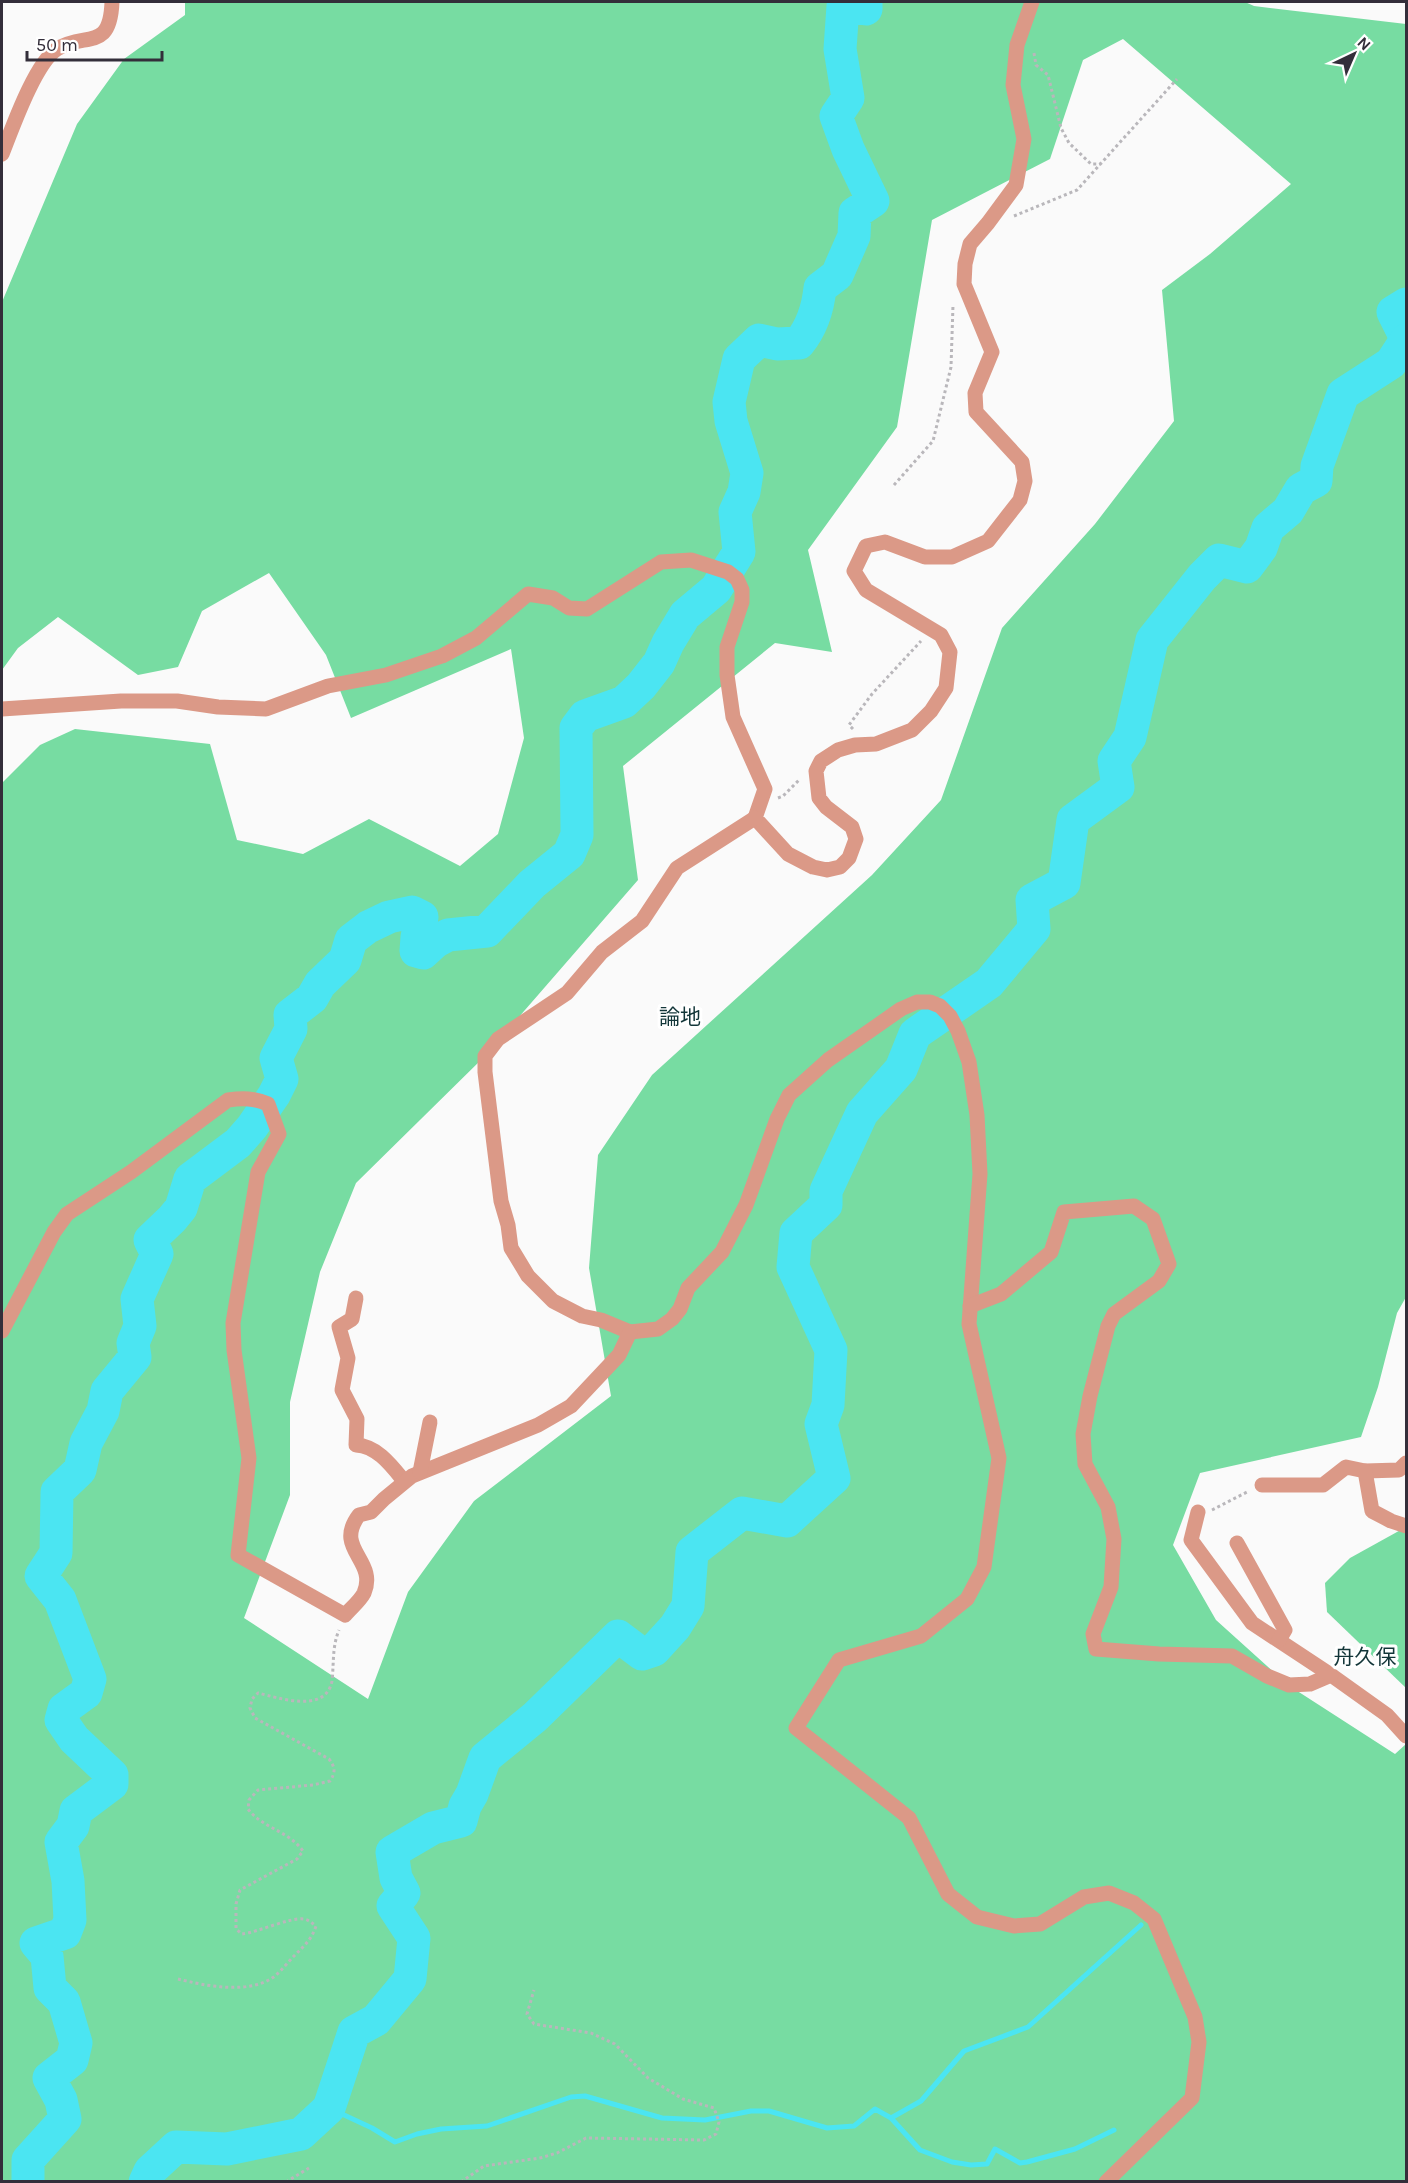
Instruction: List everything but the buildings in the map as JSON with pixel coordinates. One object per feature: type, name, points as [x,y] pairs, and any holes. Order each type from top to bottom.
[{"type":"street","points":[[2,154],[22,105],[46,60],[57,49],[98,38],[109,24],[112,2]]},
{"type":"street","points":[[755,819],[789,854],[813,867],[827,870],[840,867],[849,858],[856,839],[852,827],[826,807],[819,798],[816,771],[821,761],[838,750],[855,745],[872,744],[912,730],[931,711],[946,688],[950,652],[941,635],[866,590],[854,571],[866,546],[885,542],[925,557],[952,557],[988,541],[1020,500],[1025,481],[1022,462],[976,412],[975,393],[992,352],[964,284],[965,264],[970,244],[1016,185],[1024,139],[1013,85],[1017,45],[1027,22],[1032,2]]},
{"type":"street","points":[[2,709],[121,701],[177,701],[218,707],[266,709],[328,687],[386,675],[442,656],[476,638],[528,594],[553,598],[570,608],[587,609],[661,561],[691,560],[728,572],[737,579],[742,590],[742,602],[726,647],[727,675],[732,717],[765,789],[755,819],[677,868],[642,921],[602,952],[567,993],[498,1039],[485,1056],[484,1072],[501,1201],[512,1248],[528,1275],[553,1301],[582,1316],[601,1320],[630,1332],[657,1329],[680,1309],[688,1288],[722,1252],[746,1205],[777,1119],[789,1095],[828,1060],[886,1018],[917,1002],[930,1002],[940,1006],[950,1016],[958,1031],[973,1080],[977,1115],[980,1174],[969,1324],[999,1458],[984,1567],[967,1599],[921,1636],[839,1660],[796,1728],[909,1818],[948,1894],[977,1917],[1014,1926],[1040,1924],[1084,1897],[1109,1893],[1134,1903],[1154,1919],[1195,2017],[1199,2042],[1192,2098],[1106,2181]]},
{"type":"street","points":[[2,1330],[54,1232],[66,1214],[132,1172],[228,1100],[256,1099],[268,1104],[279,1134],[258,1172],[233,1323],[234,1350],[249,1458],[238,1555],[345,1615],[363,1596],[366,1586],[363,1563],[350,1542],[351,1529],[360,1515],[371,1512],[404,1481],[420,1472],[538,1425],[571,1406],[619,1355],[630,1332]]},
{"type":"street","points":[[970,1306],[1001,1294],[1051,1252],[1064,1212],[1134,1206],[1153,1219],[1169,1264],[1159,1281],[1114,1314],[1096,1371],[1083,1434],[1086,1464],[1108,1507],[1114,1539],[1111,1587],[1093,1634],[1096,1649],[1232,1656],[1288,1685],[1310,1684],[1331,1675]]},
{"type":"street","points":[[356,1298],[352,1319],[339,1327],[348,1358],[342,1390],[357,1419],[356,1445],[369,1446],[392,1466],[404,1481]]},
{"type":"street","points":[[420,1472],[430,1422]]},
{"type":"street","points":[[1262,1485],[1323,1485],[1346,1467],[1365,1471],[1399,1470],[1407,1463]]},
{"type":"street","points":[[1365,1471],[1372,1511],[1390,1521],[1407,1526]]},
{"type":"street","points":[[1198,1512],[1191,1540],[1252,1623],[1387,1714],[1407,1736]]},
{"type":"street","points":[[1237,1543],[1285,1630],[1279,1640]]},
{"type":"path","points":[[1027,22],[1031,31],[1036,65],[1048,75],[1061,128],[1069,143],[1091,164],[1101,164]]},
{"type":"path","points":[[1007,219],[1077,190],[1177,79]]},
{"type":"path","points":[[894,485],[933,441],[951,367],[953,303]]},
{"type":"path","points":[[872,744],[849,725],[872,694],[913,648],[934,630]]},
{"type":"path","points":[[1198,1512],[1215,1510],[1239,1495],[1262,1485]]},
{"type":"path","points":[[178,1979],[234,1987],[265,1981],[274,1976],[313,1937],[316,1926],[310,1920],[301,1918],[253,1933],[242,1934],[236,1929],[236,1904],[240,1890],[297,1859],[303,1851],[290,1838],[254,1817],[248,1809],[249,1800],[258,1790],[314,1785],[330,1781],[335,1767],[329,1759],[255,1718],[250,1708],[252,1699],[258,1693],[301,1701],[316,1700],[324,1693],[331,1684],[334,1641],[345,1615]]},
{"type":"path","points":[[461,2181],[484,2166],[540,2158],[557,2153],[586,2138],[704,2140],[716,2134],[719,2122],[714,2108],[683,2099],[648,2078],[615,2044],[591,2033],[534,2024],[527,2014],[534,1990]]},
{"type":"path","points":[[286,2181],[309,2169]]},
{"type":"green space","points":[[185,2],[1245,2],[1254,6],[1406,24],[1406,1297],[1397,1313],[1378,1387],[1361,1437],[1200,1473],[1173,1545],[1216,1620],[1288,1685],[1395,1754],[1406,1744],[1406,2181],[2,2181],[2,783],[40,745],[75,729],[210,744],[237,840],[303,854],[369,819],[460,866],[498,834],[524,738],[511,649],[351,718],[326,655],[269,573],[202,611],[178,667],[138,675],[58,617],[18,648],[2,670],[2,302],[77,124],[124,59],[185,15]],"holes":[[[1123,39],[1291,184],[1210,254],[1162,290],[1174,421],[1095,524],[1002,628],[941,800],[872,875],[652,1075],[598,1155],[589,1268],[611,1396],[474,1501],[408,1592],[368,1699],[244,1618],[290,1495],[290,1402],[320,1272],[356,1183],[485,1056],[638,880],[623,766],[775,643],[832,652],[808,550],[897,427],[932,220],[1050,159],[1083,60]]]},
{"type":"green space","points":[[1406,1527],[1406,1688],[1327,1612],[1325,1583],[1350,1558]]},
{"type":"waterway","points":[[28,2182],[28,2160],[65,2119],[61,2100],[49,2078],[72,2060],[76,2043],[64,2002],[50,1988],[47,1956],[36,1943],[65,1933],[70,1920],[68,1881],[61,1842],[73,1826],[76,1811],[112,1784],[112,1775],[74,1739],[61,1720],[64,1709],[86,1693],[90,1679],[60,1600],[41,1576],[56,1553],[57,1492],[80,1470],[86,1443],[103,1411],[107,1391],[135,1357],[133,1343],[140,1326],[137,1299],[157,1254],[150,1240],[181,1208],[190,1179],[238,1143],[274,1095],[282,1079],[276,1058],[291,1029],[290,1015],[312,998],[320,984],[345,960],[351,940],[368,927],[389,917],[412,912],[422,917],[416,951],[423,953],[435,942],[448,935],[487,931],[532,884],[569,854],[577,835],[576,728],[585,716],[624,702],[641,686],[659,663],[685,615],[716,589],[739,552],[735,512],[744,492],[747,473],[731,421],[729,402],[739,359],[759,340],[777,344],[799,343],[814,317],[820,288],[837,275],[854,236],[855,213],[873,201],[848,149],[836,116],[848,98],[840,49],[843,6],[866,9],[866,2]]},
{"type":"waterway","points":[[1406,304],[1393,312],[1406,338]]},
{"type":"waterway","points":[[145,2182],[150,2171],[176,2147],[227,2149],[301,2134],[329,2108],[354,2032],[376,2020],[410,1979],[414,1938],[393,1906],[404,1893],[396,1878],[392,1852],[433,1828],[461,1821],[485,1758],[535,1717],[618,1636],[642,1654],[654,1650],[675,1627],[688,1606],[692,1552],[742,1513],[787,1521],[834,1478],[821,1424],[828,1405],[831,1350],[793,1267],[796,1233],[826,1205],[826,1191],[862,1113],[901,1069],[915,1034],[989,983],[1034,929],[1032,900],[1064,883],[1073,820],[1118,787],[1114,761],[1130,737],[1152,640],[1202,577],[1219,560],[1247,567],[1261,548],[1268,528],[1288,511],[1301,489],[1316,481],[1317,466],[1343,394],[1391,363],[1406,340]]},
{"type":"waterway","points":[[891,2118],[921,2101],[964,2051],[1028,2027],[1141,1925]]},
{"type":"waterway","points":[[329,2108],[372,2128],[395,2142],[441,2129],[487,2126],[571,2097],[585,2096],[662,2118],[705,2120],[751,2111],[769,2111],[827,2128],[854,2126],[875,2109],[891,2118],[920,2150],[952,2162],[971,2165],[987,2164],[995,2149],[1020,2163],[1027,2162],[1075,2149],[1114,2130]]},
{"type":"district","name":"論地","points":[[680,1017]]},
{"type":"district","name":"舟久保","points":[[1365,1657]]}]
